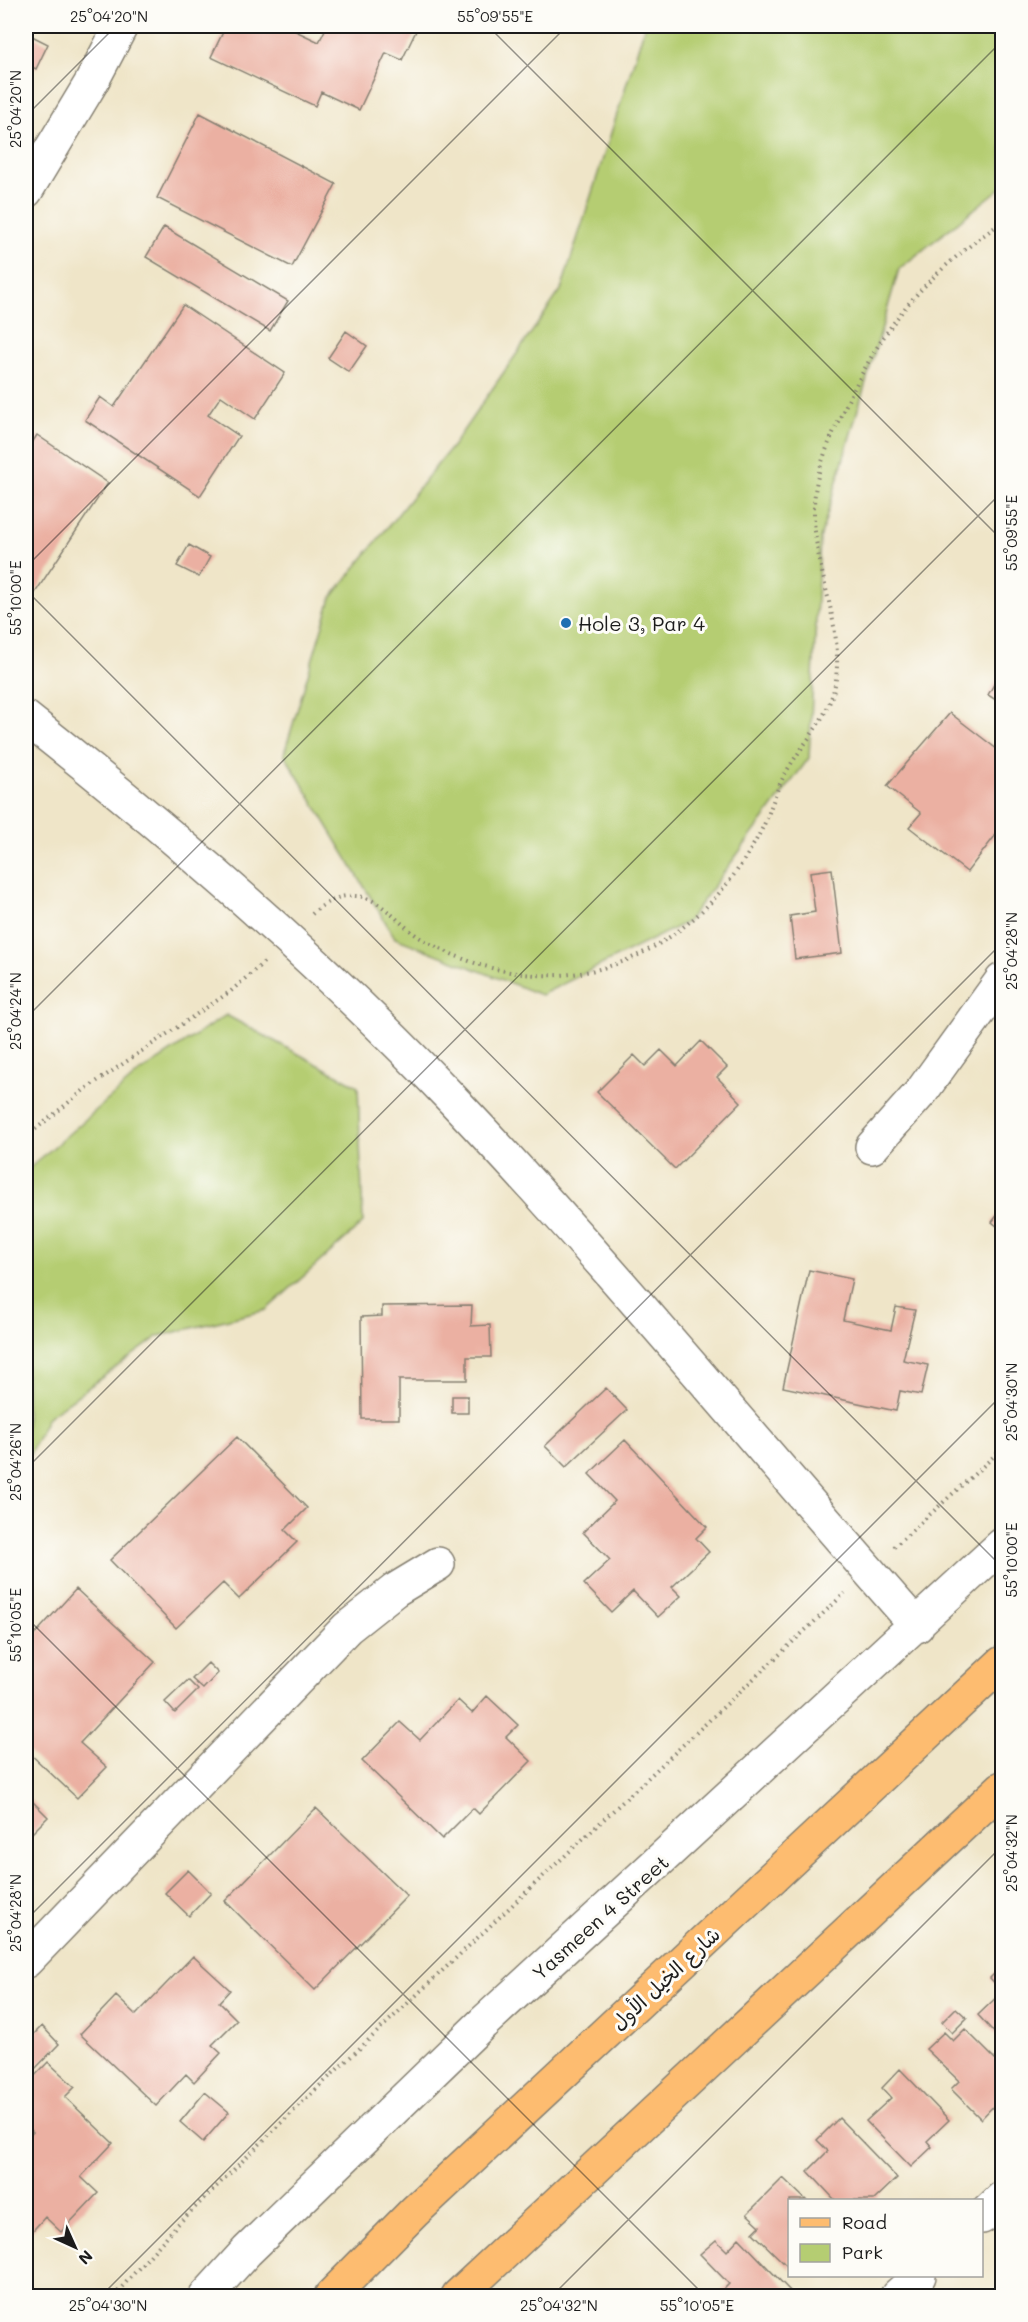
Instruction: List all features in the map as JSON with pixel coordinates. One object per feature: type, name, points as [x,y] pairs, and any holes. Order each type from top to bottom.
[{"type":"main road","name":"شارع الخيل الأول","points":[[331,2296],[414,2212],[1002,1662]]},
{"type":"main road","points":[[458,2296],[1002,1788]]},
{"type":"street","points":[[26,192],[91,83],[121,26]]},
{"type":"street","points":[[26,718],[124,796],[287,938],[478,1127],[611,1273],[917,1626]]},
{"type":"street","points":[[872,1147],[922,1090],[1002,980]]},
{"type":"street","name":"Yasmeen 4 Street","points":[[206,2296],[306,2193],[483,2023],[917,1626],[1002,1545]]},
{"type":"street","points":[[26,1961],[346,1628],[396,1590],[438,1564]]},
{"type":"street","points":[[983,2215],[1002,2198]]},
{"type":"street","points":[[897,2296],[918,2277]]},
{"type":"path","points":[[26,1137],[84,1090],[231,991],[318,908],[336,898],[357,896],[377,903],[418,937],[477,966],[510,973],[543,976],[576,974],[620,963],[670,938],[698,915],[723,889],[745,859],[763,827],[784,776],[828,707],[836,682],[837,655],[813,514],[819,468],[827,445],[861,374],[898,314],[946,264],[1002,222]]},
{"type":"path","points":[[114,2296],[176,2226],[311,2094],[868,1571],[1002,1449]]},
{"type":"green space","points":[[645,26],[1002,26],[1002,187],[899,269],[820,539],[809,758],[687,922],[541,995],[395,938],[284,754],[331,598],[454,444],[561,290]]},
{"type":"green space","points":[[226,1015],[358,1086],[363,1223],[266,1310],[159,1336],[48,1417],[26,1461],[26,1171],[140,1072]]},
{"type":"building","points":[[226,26],[285,26],[319,42],[327,26],[404,26],[416,31],[402,60],[386,53],[359,110],[321,92],[315,106],[211,57]]},
{"type":"building","points":[[32,36],[48,44],[36,69],[26,64],[26,50]]},
{"type":"building","points":[[200,113],[336,184],[292,267],[157,198]]},
{"type":"building","points":[[164,227],[288,301],[270,331],[146,257]]},
{"type":"building","points":[[183,305],[285,373],[255,419],[221,396],[208,415],[239,436],[200,496],[85,420],[100,397],[114,407]]},
{"type":"building","points":[[346,331],[367,346],[349,372],[328,358]]},
{"type":"building","points":[[37,435],[108,483],[35,593],[26,586],[26,452]]},
{"type":"building","points":[[189,545],[210,557],[199,577],[177,566]]},
{"type":"building","points":[[1002,670],[1002,704],[988,695]]},
{"type":"building","points":[[950,713],[1002,753],[1002,827],[967,872],[909,827],[921,813],[887,786]]},
{"type":"building","points":[[832,869],[842,953],[795,959],[790,916],[815,912],[810,872]]},
{"type":"building","points":[[701,1041],[727,1067],[717,1077],[741,1102],[675,1169],[597,1092],[634,1055],[645,1066],[661,1050],[677,1066]]},
{"type":"building","points":[[1002,1209],[1002,1230],[992,1222]]},
{"type":"building","points":[[809,1270],[852,1279],[843,1320],[891,1330],[896,1307],[915,1310],[903,1360],[928,1365],[921,1395],[900,1391],[896,1411],[783,1387]]},
{"type":"building","points":[[472,1305],[471,1326],[490,1325],[491,1357],[467,1357],[467,1380],[399,1380],[399,1419],[362,1419],[361,1317],[382,1316],[382,1306]]},
{"type":"building","points":[[606,1388],[627,1410],[566,1467],[545,1446]]},
{"type":"building","points":[[452,1396],[468,1396],[468,1413],[452,1413]]},
{"type":"building","points":[[237,1437],[307,1508],[285,1530],[297,1542],[239,1599],[223,1583],[176,1628],[110,1560]]},
{"type":"building","points":[[625,1440],[707,1527],[696,1538],[709,1552],[672,1587],[681,1596],[658,1617],[633,1591],[611,1612],[584,1584],[610,1560],[583,1532],[615,1501],[589,1474]]},
{"type":"building","points":[[76,1589],[155,1662],[80,1743],[107,1767],[77,1798],[26,1750],[26,1644]]},
{"type":"building","points":[[208,1663],[218,1673],[203,1689],[192,1679]]},
{"type":"building","points":[[188,1680],[198,1690],[175,1713],[165,1702]]},
{"type":"building","points":[[487,1696],[518,1725],[506,1737],[531,1761],[479,1814],[473,1808],[442,1839],[362,1761],[400,1722],[420,1740],[458,1700],[472,1713]]},
{"type":"building","points":[[31,1800],[48,1817],[28,1837],[26,1835],[26,1805]]},
{"type":"building","points":[[316,1808],[407,1896],[315,1990],[225,1901]]},
{"type":"building","points":[[188,1870],[211,1893],[189,1916],[165,1893]]},
{"type":"building","points":[[193,1956],[230,1990],[219,2002],[237,2020],[212,2045],[221,2053],[194,2082],[186,2074],[156,2106],[80,2034],[116,1996],[136,2015]]},
{"type":"building","points":[[1002,1966],[1002,1991],[990,1978]]},
{"type":"building","points":[[1002,1992],[1002,2041],[978,2015]]},
{"type":"building","points":[[956,2008],[967,2018],[952,2033],[942,2022]]},
{"type":"building","points":[[42,2026],[59,2044],[33,2071],[26,2064],[26,2042]]},
{"type":"building","points":[[965,2029],[1002,2066],[1002,2097],[981,2119],[951,2089],[959,2081],[926,2049],[944,2032],[953,2041]]},
{"type":"building","points":[[48,2062],[75,2087],[65,2097],[113,2143],[81,2177],[98,2193],[61,2232],[45,2217],[26,2238],[26,2140],[33,2132],[26,2125],[26,2085]]},
{"type":"building","points":[[900,2069],[949,2120],[927,2141],[932,2147],[911,2167],[866,2121],[891,2098],[882,2088]]},
{"type":"building","points":[[205,2092],[229,2112],[203,2142],[180,2122]]},
{"type":"building","points":[[839,2118],[897,2178],[875,2199],[834,2199],[808,2171],[828,2151],[817,2140]]},
{"type":"building","points":[[783,2178],[805,2199],[788,2199],[788,2267],[753,2233],[760,2226],[747,2214]]},
{"type":"building","points":[[739,2238],[795,2296],[722,2296],[719,2294],[729,2284],[700,2254],[716,2240],[727,2251]]},
{"type":"place","name":"Hole 3, Par 4","points":[[566,623]]}]
